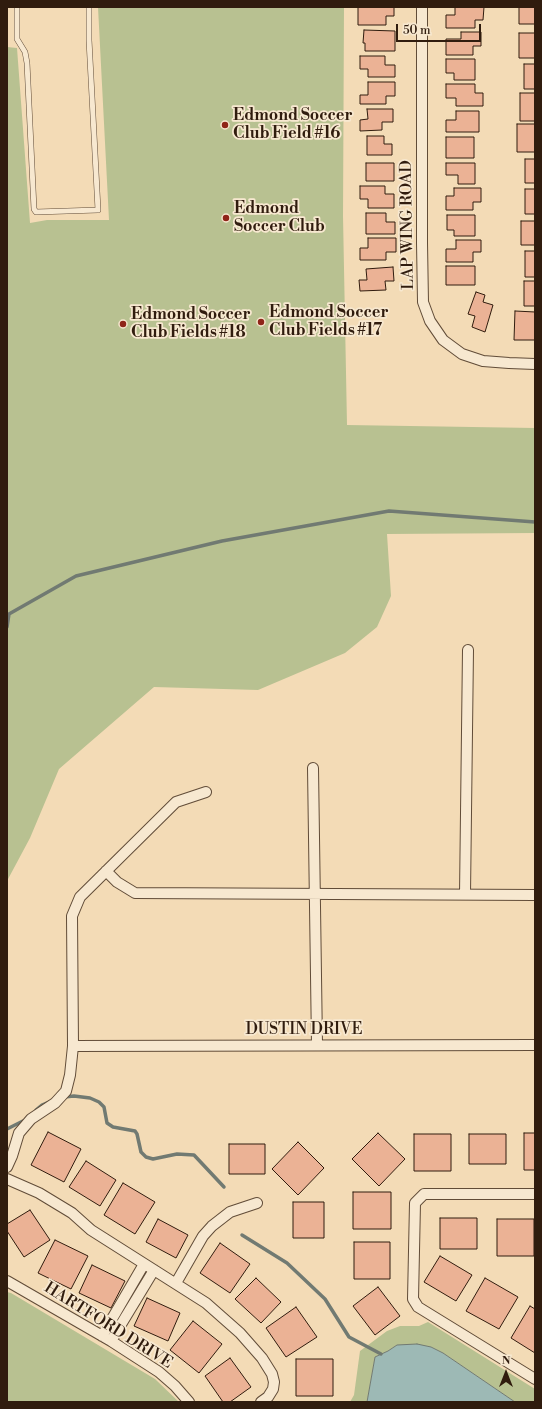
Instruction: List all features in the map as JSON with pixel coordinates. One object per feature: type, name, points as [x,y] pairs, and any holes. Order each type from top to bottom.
[{"type":"street","name":"LAP WING ROAD","points":[[422,7],[423,302],[430,321],[443,340],[462,354],[483,361],[509,364],[535,364]]},
{"type":"street","points":[[465,894],[468,650]]},
{"type":"street","points":[[313,768],[317,1045]]},
{"type":"street","points":[[7,1167],[19,1134],[31,1120],[56,1103],[66,1091],[70,1075],[73,1046],[72,916],[80,897],[176,802],[206,792]]},
{"type":"street","points":[[106,871],[117,882],[135,893],[535,895]]},
{"type":"street","name":"DUSTIN DRIVE","points":[[73,1046],[535,1046]]},
{"type":"street","points":[[7,1180],[39,1193],[72,1213],[91,1230],[206,1302],[240,1333],[262,1358],[272,1374],[274,1382],[273,1390],[268,1397],[261,1402]]},
{"type":"street","points":[[535,1194],[424,1194],[415,1203],[413,1299],[418,1308],[535,1380]]},
{"type":"street","points":[[176,1283],[203,1236],[212,1226],[230,1212],[257,1203]]},
{"type":"street","points":[[102,1336],[144,1264]]},
{"type":"street","points":[[111,1341],[154,1270]]},
{"type":"street","name":"HARTFORD DRIVE","points":[[7,1281],[111,1341],[159,1372],[175,1386],[189,1402]]},
{"type":"lane","points":[[17,7],[17,39],[25,52],[27,63],[34,209],[36,212],[98,210],[89,40],[89,7]]},
{"type":"green space","points":[[98,7],[344,7],[343,216],[347,425],[535,428],[535,533],[387,534],[391,596],[377,627],[345,653],[258,690],[154,687],[59,769],[30,838],[7,881],[7,47],[17,48],[30,223],[47,220],[109,220]]},
{"type":"green space","points":[[7,1292],[155,1379],[179,1402],[7,1402]]},
{"type":"green space","points":[[428,1322],[535,1389],[535,1402],[515,1402],[443,1353],[431,1347],[397,1345],[375,1357],[367,1402],[350,1402],[354,1395],[360,1351],[387,1331],[400,1326],[419,1326]]},
{"type":"water","points":[[417,1344],[431,1347],[443,1353],[515,1402],[367,1402],[375,1357],[397,1345]]},
{"type":"building","points":[[358,7],[394,7],[394,16],[386,16],[386,25],[358,25]]},
{"type":"building","points":[[455,7],[484,7],[483,20],[475,20],[475,28],[446,28],[446,15],[455,15]]},
{"type":"building","points":[[519,7],[535,7],[535,24],[519,24]]},
{"type":"building","points":[[364,30],[395,31],[395,51],[365,51],[365,43],[363,43]]},
{"type":"building","points":[[461,32],[481,32],[481,46],[473,46],[473,55],[446,55],[446,39],[461,39]]},
{"type":"building","points":[[519,33],[535,33],[535,58],[519,58]]},
{"type":"building","points":[[360,56],[385,56],[385,65],[395,65],[395,77],[368,77],[368,69],[360,69]]},
{"type":"building","points":[[446,59],[475,59],[475,80],[454,80],[454,73],[446,73]]},
{"type":"building","points":[[524,64],[535,64],[535,89],[524,89]]},
{"type":"building","points":[[368,82],[395,82],[395,96],[386,96],[386,104],[360,104],[360,95],[368,95]]},
{"type":"building","points":[[446,84],[475,84],[475,93],[483,93],[483,106],[456,106],[456,98],[446,98]]},
{"type":"building","points":[[520,93],[535,93],[535,121],[520,121]]},
{"type":"building","points":[[367,109],[393,109],[393,122],[382,122],[382,130],[360,131],[360,120],[368,119]]},
{"type":"building","points":[[456,111],[479,111],[479,132],[446,132],[446,120],[456,120]]},
{"type":"building","points":[[517,124],[535,124],[535,152],[517,152]]},
{"type":"building","points":[[367,136],[384,136],[384,144],[392,144],[392,155],[367,155]]},
{"type":"building","points":[[446,137],[474,137],[474,158],[446,158]]},
{"type":"building","points":[[525,159],[535,159],[535,183],[525,183]]},
{"type":"building","points":[[366,163],[394,163],[394,181],[366,181]]},
{"type":"building","points":[[446,163],[475,163],[475,184],[458,184],[458,175],[446,175]]},
{"type":"building","points":[[360,186],[385,186],[385,194],[394,194],[394,208],[368,208],[368,199],[360,199]]},
{"type":"building","points":[[454,188],[481,188],[481,202],[473,202],[473,210],[446,210],[446,196],[454,196]]},
{"type":"building","points":[[525,189],[535,189],[535,214],[525,214]]},
{"type":"building","points":[[366,213],[386,213],[386,222],[395,222],[395,234],[366,234]]},
{"type":"building","points":[[447,215],[475,215],[475,236],[454,236],[454,230],[447,230]]},
{"type":"building","points":[[521,221],[535,221],[535,245],[521,245]]},
{"type":"building","points":[[368,238],[396,238],[396,252],[386,252],[386,260],[360,260],[360,248],[368,248]]},
{"type":"building","points":[[456,240],[481,240],[481,252],[473,252],[473,262],[446,262],[446,249],[456,249]]},
{"type":"building","points":[[525,251],[535,251],[535,277],[525,277]]},
{"type":"building","points":[[446,266],[475,266],[475,285],[446,285]]},
{"type":"building","points":[[393,267],[394,281],[385,281],[386,290],[360,291],[359,280],[367,280],[366,269]]},
{"type":"building","points":[[524,281],[535,281],[535,306],[524,306]]},
{"type":"building","points":[[476,292],[485,295],[483,302],[493,305],[485,332],[472,327],[475,316],[468,314]]},
{"type":"building","points":[[515,311],[535,312],[535,340],[514,340]]},
{"type":"building","points":[[48,1132],[81,1149],[64,1182],[31,1165]]},
{"type":"building","points":[[378,1133],[405,1159],[379,1186],[352,1159]]},
{"type":"building","points":[[524,1133],[535,1133],[535,1170],[524,1170]]},
{"type":"building","points":[[414,1134],[451,1134],[451,1171],[414,1171]]},
{"type":"building","points":[[469,1134],[506,1134],[506,1164],[469,1164]]},
{"type":"building","points":[[298,1142],[324,1168],[298,1195],[272,1169]]},
{"type":"building","points":[[229,1144],[265,1144],[265,1174],[229,1174]]},
{"type":"building","points":[[86,1161],[116,1180],[100,1206],[69,1187]]},
{"type":"building","points":[[123,1183],[155,1202],[135,1234],[104,1215]]},
{"type":"building","points":[[353,1192],[391,1192],[391,1229],[353,1229]]},
{"type":"building","points":[[293,1202],[324,1202],[324,1238],[293,1238]]},
{"type":"building","points":[[30,1210],[50,1240],[24,1257],[7,1231],[7,1224]]},
{"type":"building","points":[[440,1218],[477,1218],[477,1249],[440,1249]]},
{"type":"building","points":[[158,1219],[188,1235],[176,1258],[146,1242]]},
{"type":"building","points":[[497,1219],[534,1219],[534,1256],[497,1256]]},
{"type":"building","points":[[55,1240],[88,1256],[71,1289],[38,1273]]},
{"type":"building","points":[[354,1242],[390,1242],[390,1279],[354,1279]]},
{"type":"building","points":[[220,1243],[250,1264],[230,1293],[200,1273]]},
{"type":"building","points":[[440,1256],[472,1275],[456,1301],[424,1282]]},
{"type":"building","points":[[92,1265],[125,1281],[111,1308],[79,1293]]},
{"type":"building","points":[[256,1278],[281,1302],[261,1323],[235,1299]]},
{"type":"building","points":[[485,1278],[518,1297],[499,1329],[466,1311]]},
{"type":"building","points":[[378,1287],[400,1316],[375,1335],[353,1306]]},
{"type":"building","points":[[147,1298],[180,1313],[168,1341],[134,1326]]},
{"type":"building","points":[[530,1306],[535,1309],[535,1353],[511,1338]]},
{"type":"building","points":[[296,1307],[317,1337],[286,1357],[266,1328]]},
{"type":"building","points":[[193,1321],[222,1344],[199,1373],[170,1350]]},
{"type":"building","points":[[230,1358],[251,1387],[230,1402],[223,1402],[205,1376]]},
{"type":"building","points":[[296,1359],[333,1359],[333,1396],[296,1396]]},
{"type":"waterway","points":[[7,627],[9,614],[76,576],[222,541],[389,511],[535,522]]},
{"type":"waterway","points":[[64,1097],[74,1096],[90,1098],[99,1102],[104,1107],[107,1123],[113,1127],[135,1131],[141,1152],[146,1157],[153,1159],[177,1154],[194,1155],[224,1187]]},
{"type":"waterway","points":[[36,1110],[49,1102]]},
{"type":"waterway","points":[[7,1129],[23,1121]]},
{"type":"waterway","points":[[242,1235],[287,1263],[325,1299],[349,1337],[381,1354]]},
{"type":"place","name":"Edmond Soccer Club Field #16","points":[[225,125]]},
{"type":"place","name":"Edmond Soccer Club","points":[[226,218]]},
{"type":"place","name":"Edmond Soccer Club Fields #17","points":[[261,322]]},
{"type":"place","name":"Edmond Soccer Club Fields #18","points":[[123,324]]}]
